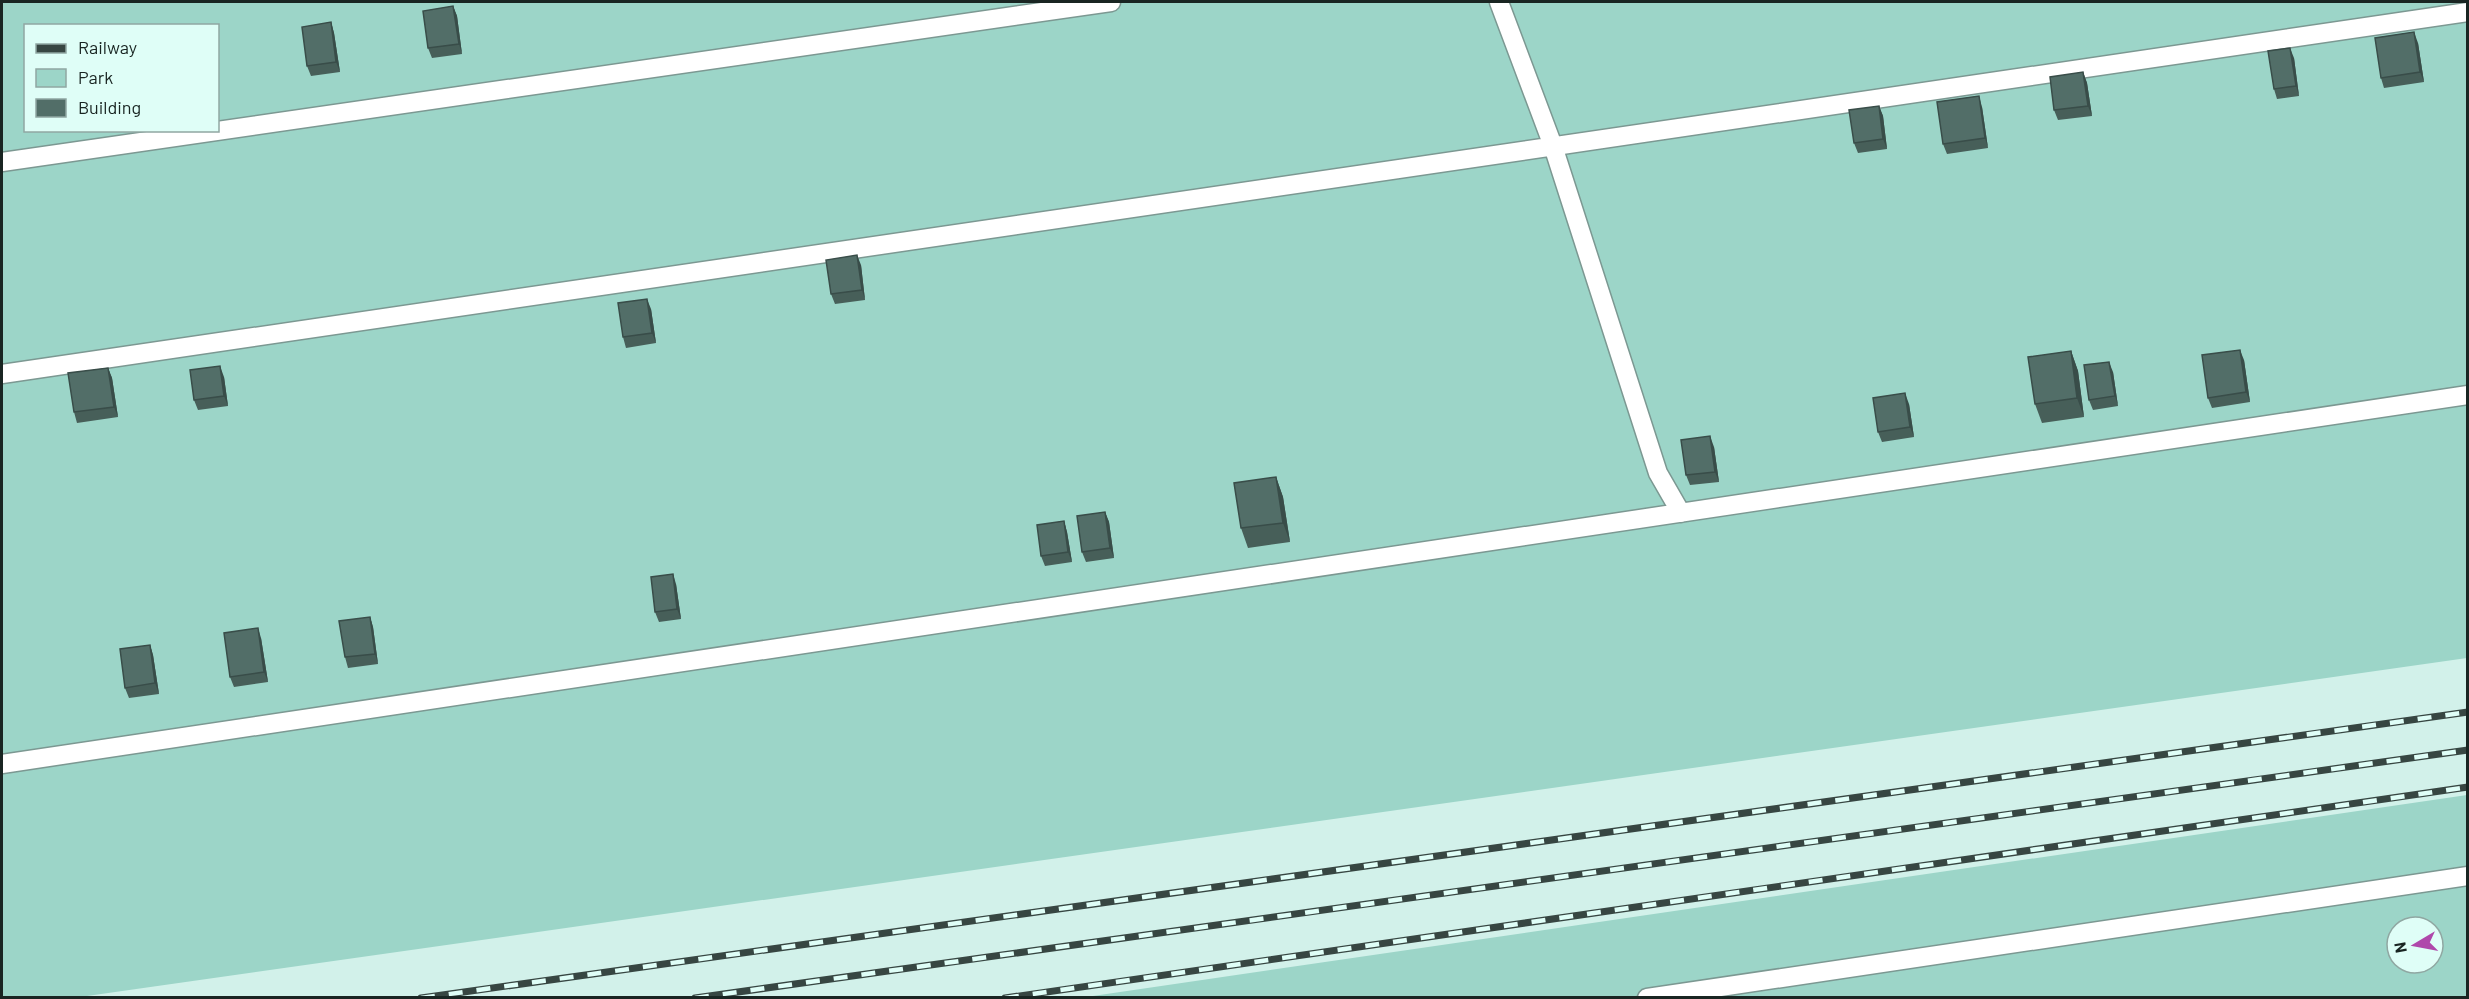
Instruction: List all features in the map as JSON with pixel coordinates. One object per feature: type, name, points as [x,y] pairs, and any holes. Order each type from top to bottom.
[{"type":"lane","points":[[219,131],[1111,2]]},
{"type":"lane","points":[[1499,2],[1553,146],[1658,473],[1681,513]]},
{"type":"lane","points":[[2,374],[2468,12]]},
{"type":"lane","points":[[2,162],[210,132]]},
{"type":"lane","points":[[2,764],[2468,395]]},
{"type":"lane","points":[[1647,998],[2468,876]]},
{"type":"green space","points":[[2,2],[2467,2],[2467,658],[80,997],[2,998]]},
{"type":"green space","points":[[2467,795],[2467,997],[1086,997]]},
{"type":"building","points":[[453,6],[459,44],[428,48],[423,11]]},
{"type":"building","points":[[331,22],[336,62],[307,66],[302,27]]},
{"type":"building","points":[[2414,32],[2420,72],[2381,78],[2375,38]]},
{"type":"building","points":[[2290,48],[2296,86],[2274,89],[2268,51]]},
{"type":"building","points":[[2083,72],[2088,106],[2054,110],[2050,77]]},
{"type":"building","points":[[1979,96],[1985,138],[1943,144],[1937,102]]},
{"type":"building","points":[[1879,106],[1883,139],[1854,143],[1849,110]]},
{"type":"building","points":[[857,255],[862,290],[831,294],[826,260]]},
{"type":"building","points":[[647,299],[652,333],[623,337],[618,303]]},
{"type":"building","points":[[2240,350],[2246,392],[2208,398],[2202,355]]},
{"type":"building","points":[[2071,351],[2077,398],[2035,404],[2028,357]]},
{"type":"building","points":[[2109,362],[2115,396],[2089,400],[2084,365]]},
{"type":"building","points":[[220,366],[224,396],[194,400],[190,370]]},
{"type":"building","points":[[108,368],[114,407],[74,412],[68,373]]},
{"type":"building","points":[[1905,393],[1910,427],[1878,432],[1873,398]]},
{"type":"building","points":[[1710,436],[1715,472],[1686,475],[1681,440]]},
{"type":"building","points":[[1276,477],[1283,523],[1241,528],[1234,483]]},
{"type":"building","points":[[1105,512],[1110,548],[1082,552],[1077,516]]},
{"type":"building","points":[[1064,521],[1068,552],[1041,556],[1037,525]]},
{"type":"building","points":[[673,574],[677,609],[655,612],[651,577]]},
{"type":"building","points":[[370,617],[375,654],[345,657],[339,621]]},
{"type":"building","points":[[258,628],[264,672],[230,677],[224,633]]},
{"type":"building","points":[[150,645],[155,683],[125,688],[120,649]]},
{"type":"railway","points":[[421,998],[2468,712]]},
{"type":"railway","points":[[695,998],[2468,750]]},
{"type":"railway","points":[[1005,998],[2468,787]]}]
